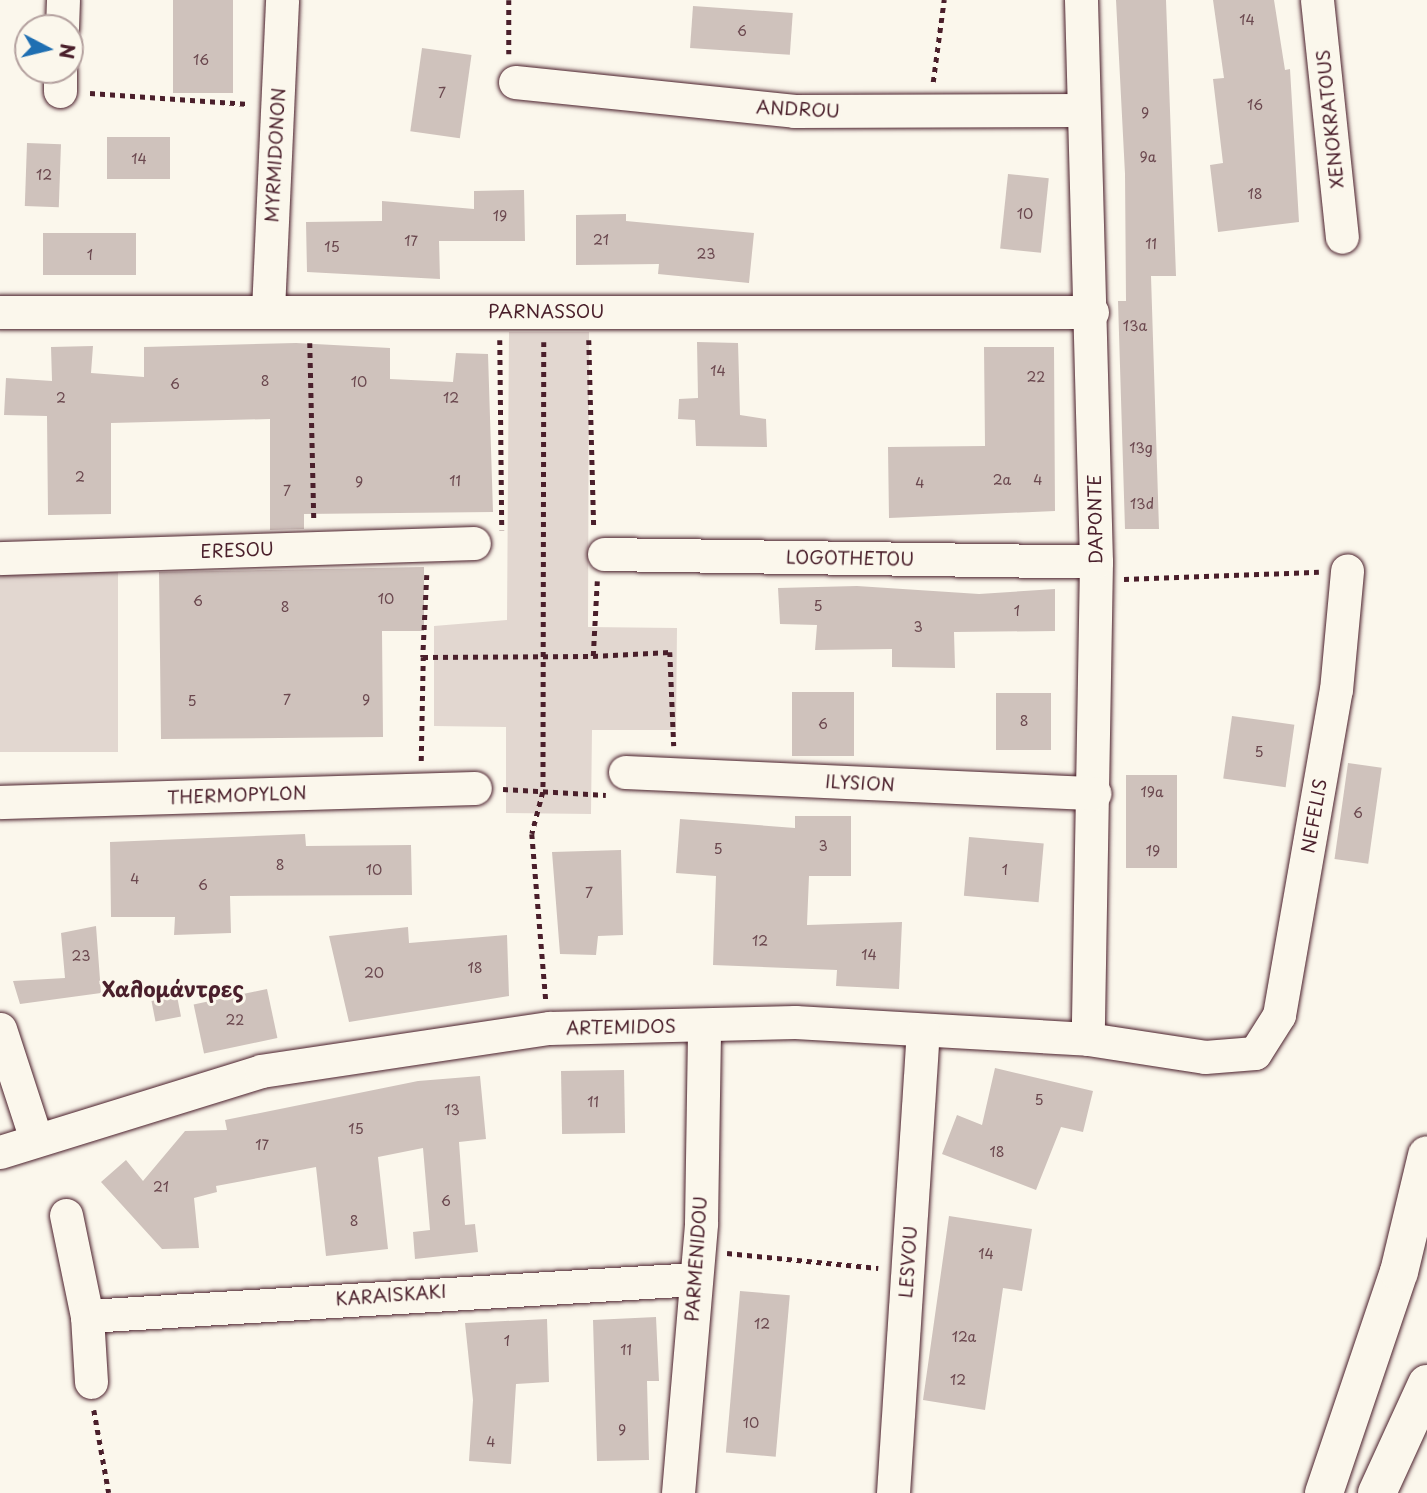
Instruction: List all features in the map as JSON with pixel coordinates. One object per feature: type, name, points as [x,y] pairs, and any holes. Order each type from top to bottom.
[{"type":"highway","points":[[1324,1493],[1350,1426],[1399,1272],[1427,1156]]},
{"type":"highway","points":[[1377,1493],[1423,1396]]},
{"type":"highway","points":[[1393,1493],[1423,1396]]},
{"type":"highway","points":[[1315,1493],[1350,1426]]},
{"type":"street","name":"MYRMIDONON","points":[[268,310],[282,0]]},
{"type":"street","name":"DAPONTE","points":[[1081,0],[1092,312],[1096,571],[1095,793],[1088,1039]]},
{"type":"street","name":"XENOKRATOUS","points":[[1317,0],[1342,237]]},
{"type":"street","name":"ANDROU","points":[[515,82],[794,111],[1083,110]]},
{"type":"street","name":"PARNASSOU","points":[[0,312],[1092,312]]},
{"type":"street","name":"ERESOU","points":[[0,558],[474,543]]},
{"type":"street","name":"LOGOTHETOU","points":[[604,554],[1096,571]]},
{"type":"street","name":"NEFELIS","points":[[1255,1053],[1279,1015],[1336,690],[1347,571]]},
{"type":"street","name":"ILYSION","points":[[625,772],[1095,793]]},
{"type":"street","name":"THERMOPYLON","points":[[0,802],[475,788]]},
{"type":"street","name":"ARTEMIDOS","points":[[0,1152],[261,1071],[549,1028],[795,1022],[923,1032],[1088,1039],[1205,1057],[1255,1053]]},
{"type":"street","name":"PARMENIDOU","points":[[678,1493],[697,1264],[704,1025]]},
{"type":"street","points":[[0,1029],[36,1139]]},
{"type":"street","name":"LESVOU","points":[[893,1493],[923,1032]]},
{"type":"street","points":[[66,1215],[86,1317],[92,1392]]},
{"type":"street","name":"KARAISKAKI","points":[[86,1317],[697,1264]]},
{"type":"path","points":[[509,0],[505,34],[515,82]]},
{"type":"path","points":[[929,111],[944,0]]},
{"type":"path","points":[[84,83],[277,106]]},
{"type":"path","points":[[309,310],[314,548]]},
{"type":"path","points":[[474,543],[502,532],[499,311]]},
{"type":"path","points":[[544,311],[543,792],[532,834],[549,1028]]},
{"type":"path","points":[[588,311],[594,538],[604,554],[593,656]]},
{"type":"path","points":[[421,789],[429,544]]},
{"type":"path","points":[[1096,571],[1347,571]]},
{"type":"path","points":[[424,657],[593,656],[670,652],[675,775]]},
{"type":"path","points":[[475,788],[608,795],[625,772]]},
{"type":"path","points":[[697,1264],[908,1271]]},
{"type":"path","points":[[92,1392],[109,1493]]},
{"type":"shaded area","points":[[509,332],[589,332],[588,627],[677,628],[676,730],[592,730],[591,814],[506,813],[506,727],[434,726],[434,626],[507,620]]},
{"type":"shaded area","points":[[0,572],[118,572],[118,752],[0,752]]},
{"type":"building","points":[[173,0],[233,0],[233,93],[173,93]]},
{"type":"building","points":[[1116,0],[1166,0],[1176,276],[1151,276],[1159,529],[1125,529],[1118,301],[1126,301],[1125,174]]},
{"type":"building","points":[[1213,0],[1274,0],[1285,70],[1290,69],[1299,222],[1218,232],[1210,165],[1223,163],[1213,79],[1224,78]]},
{"type":"building","points":[[693,6],[793,13],[790,55],[690,48]]},
{"type":"building","points":[[422,48],[472,55],[460,138],[410,131]]},
{"type":"building","points":[[107,137],[170,137],[170,179],[107,179]]},
{"type":"building","points":[[27,143],[61,144],[59,207],[25,206]]},
{"type":"building","points":[[1008,174],[1049,178],[1041,253],[1000,249]]},
{"type":"building","points":[[524,190],[525,241],[439,241],[440,279],[307,272],[306,222],[382,221],[382,201],[474,209],[474,191]]},
{"type":"building","points":[[626,214],[626,221],[754,233],[749,283],[658,274],[659,264],[576,265],[576,215]]},
{"type":"building","points":[[43,233],[136,233],[136,275],[43,275]]},
{"type":"building","points":[[697,342],[738,343],[740,415],[766,419],[767,447],[696,446],[695,420],[678,419],[679,399],[698,398]]},
{"type":"building","points":[[296,343],[390,348],[390,379],[453,382],[456,353],[488,354],[493,512],[304,514],[304,529],[270,530],[270,419],[111,423],[111,514],[48,515],[47,416],[4,415],[6,378],[52,381],[51,347],[93,346],[91,373],[144,377],[144,347]]},
{"type":"building","points":[[984,347],[1054,347],[1055,511],[889,518],[888,447],[985,446]]},
{"type":"building","points":[[424,567],[424,631],[382,631],[383,737],[161,739],[159,572]]},
{"type":"building","points":[[857,586],[979,594],[1055,589],[1055,631],[954,632],[955,668],[892,667],[892,649],[815,650],[817,625],[780,624],[778,588]]},
{"type":"building","points":[[792,692],[854,692],[854,756],[792,756]]},
{"type":"building","points":[[996,693],[1051,693],[1051,750],[996,750]]},
{"type":"building","points":[[1232,716],[1294,725],[1286,787],[1223,778]]},
{"type":"building","points":[[1348,763],[1382,768],[1368,864],[1335,859]]},
{"type":"building","points":[[1126,775],[1177,775],[1177,868],[1126,868]]},
{"type":"building","points":[[795,816],[851,816],[851,876],[809,876],[807,925],[902,922],[899,989],[836,986],[837,970],[713,965],[716,876],[676,873],[680,819],[795,828]]},
{"type":"building","points":[[305,834],[306,846],[411,845],[412,895],[230,896],[231,933],[174,935],[175,917],[111,917],[110,842]]},
{"type":"building","points":[[969,837],[1044,844],[1039,902],[964,896]]},
{"type":"building","points":[[621,850],[623,935],[598,936],[596,955],[560,954],[552,852]]},
{"type":"building","points":[[96,926],[101,993],[20,1004],[13,981],[65,978],[61,933]]},
{"type":"building","points":[[408,927],[409,943],[507,935],[509,996],[349,1022],[329,936]]},
{"type":"building","points":[[267,989],[277,1038],[204,1054],[194,1005]]},
{"type":"building","points":[[177,996],[181,1017],[155,1022],[151,1001]]},
{"type":"building","points":[[995,1068],[1093,1091],[1083,1132],[1061,1127],[1036,1190],[942,1154],[957,1115],[982,1125]]},
{"type":"building","points":[[624,1070],[625,1133],[562,1134],[561,1071]]},
{"type":"building","points":[[480,1076],[486,1139],[459,1142],[465,1225],[475,1224],[478,1252],[415,1259],[413,1232],[430,1230],[423,1148],[378,1157],[388,1249],[326,1256],[316,1167],[216,1186],[217,1192],[194,1198],[199,1248],[162,1249],[101,1182],[126,1160],[143,1181],[185,1131],[227,1130],[225,1120],[418,1081]]},
{"type":"building","points":[[949,1216],[1032,1229],[1022,1291],[1003,1288],[985,1410],[923,1400]]},
{"type":"building","points":[[740,1291],[790,1295],[776,1457],[726,1452]]},
{"type":"building","points":[[656,1317],[659,1381],[647,1381],[649,1460],[597,1461],[593,1320]]},
{"type":"building","points":[[547,1319],[549,1382],[516,1384],[511,1464],[469,1461],[473,1400],[465,1323]]},
{"type":"district","name":"Χαλομάντρες","points":[[173,988]]}]
